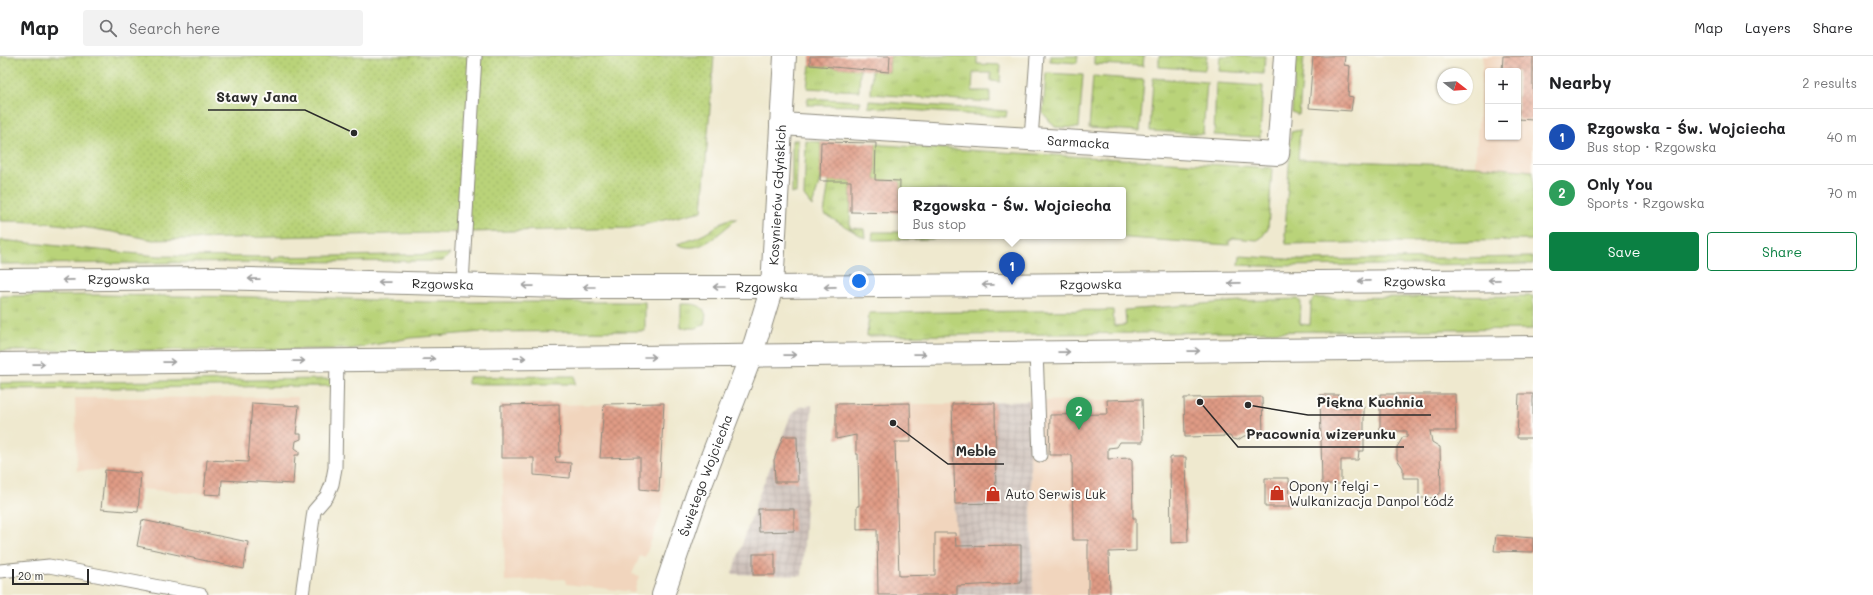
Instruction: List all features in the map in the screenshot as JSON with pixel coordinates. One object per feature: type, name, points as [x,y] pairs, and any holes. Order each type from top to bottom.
[{"type":"main road","name":"Kosynierów Gdyńskich","points":[[751,356],[772,287],[785,56]]},
{"type":"main road","name":"Sarmacka","points":[[781,124],[1278,154],[1285,56]]},
{"type":"main road","name":"Rzgowska","points":[[0,280],[212,278],[567,287],[772,287],[1533,280]]},
{"type":"main road","points":[[0,364],[1533,347]]},
{"type":"main road","name":"Świętego Wojciecha","points":[[663,595],[697,495],[751,356]]},
{"type":"lane","points":[[462,284],[475,56]]},
{"type":"lane","points":[[1031,139],[1036,56]]},
{"type":"lane","points":[[1036,352],[1040,455]]},
{"type":"lane","points":[[302,595],[314,511],[327,496],[332,484],[335,468],[337,360]]},
{"type":"lane","points":[[0,571],[49,566],[201,595]]},
{"type":"shaded area","points":[[1483,56],[1533,56],[1533,171],[1475,166]]},
{"type":"shaded area","points":[[298,397],[296,434],[301,434],[301,439],[296,441],[295,447],[299,451],[299,455],[295,455],[293,484],[222,480],[221,495],[140,489],[141,473],[105,470],[77,471],[75,398]]},
{"type":"shaded area","points":[[1107,400],[1110,595],[1033,595],[1029,401]]},
{"type":"shaded area","name":"Auto Serwis Luk","points":[[1029,401],[1033,595],[957,595],[952,404]]},
{"type":"shaded area","points":[[668,404],[662,512],[645,557],[640,556],[632,574],[639,576],[634,592],[566,584],[565,579],[505,581],[501,405]]},
{"type":"shaded area","points":[[875,404],[952,404],[957,595],[878,595]]},
{"type":"shaded area","points":[[812,405],[802,576],[732,574],[759,495],[791,415],[799,407]]},
{"type":"green space","points":[[0,56],[714,56],[702,211],[630,228],[153,240],[77,226],[39,222],[0,221]]},
{"type":"green space","points":[[890,56],[977,56],[977,64],[1001,65],[1000,82],[991,81],[991,73],[973,73],[972,91],[990,91],[990,102],[871,94],[872,70],[889,72]]},
{"type":"green space","points":[[1050,56],[1078,56],[1077,63],[1050,61]]},
{"type":"green space","points":[[1094,56],[1144,56],[1143,66],[1094,64]]},
{"type":"green space","points":[[1159,56],[1207,56],[1205,70],[1159,67]]},
{"type":"green space","points":[[1220,56],[1265,56],[1264,74],[1219,71]]},
{"type":"green space","points":[[1295,56],[1304,56],[1299,115],[1292,112]]},
{"type":"green space","points":[[810,65],[860,69],[859,91],[807,88]]},
{"type":"green space","points":[[1046,73],[1083,75],[1079,128],[1055,127],[1043,113]]},
{"type":"green space","points":[[1093,76],[1144,80],[1140,131],[1089,128]]},
{"type":"green space","points":[[1153,78],[1207,82],[1203,134],[1150,131]]},
{"type":"green space","points":[[1216,83],[1263,86],[1260,137],[1214,135]]},
{"type":"green space","points":[[807,98],[861,101],[859,106],[807,105]]},
{"type":"green space","points":[[869,101],[1007,111],[1006,117],[868,107]]},
{"type":"green space","points":[[1300,130],[1298,159],[1475,166],[1533,171],[1533,240],[1286,244],[1285,234],[1291,132]]},
{"type":"green space","points":[[792,140],[798,140],[796,193],[792,193]]},
{"type":"green space","points":[[806,141],[821,142],[820,181],[812,206],[804,196]]},
{"type":"green space","points":[[876,143],[882,145],[1272,168],[1268,229],[1261,238],[1257,240],[1233,238],[1229,241],[1229,245],[1126,238],[1126,187],[900,187],[900,181],[875,180]]},
{"type":"green space","points":[[829,181],[851,181],[850,228],[864,229],[865,238],[824,214]]},
{"type":"green space","points":[[730,219],[737,219],[702,245],[686,247],[677,244],[700,236]]},
{"type":"green space","points":[[873,232],[898,232],[898,239],[930,239],[872,240]]},
{"type":"green space","points":[[0,240],[158,256],[270,257],[270,259],[274,260],[275,257],[450,254],[443,261],[0,264]]},
{"type":"green space","points":[[1240,256],[1300,260],[1533,257],[1533,264],[1260,266],[1239,265]]},
{"type":"green space","points":[[95,295],[328,298],[424,302],[645,302],[645,331],[482,332],[410,338],[352,349],[0,351],[0,296]]},
{"type":"green space","points":[[1533,296],[1533,329],[867,336],[869,313],[1113,310],[1114,326],[1126,325],[1125,310],[1241,301],[1298,299],[1301,302],[1300,324],[1310,325],[1311,302],[1314,298]]},
{"type":"green space","points":[[681,304],[696,305],[702,308],[706,315],[704,325],[695,328],[681,328]]},
{"type":"green space","points":[[575,376],[575,384],[468,384],[468,377]]},
{"type":"green space","points":[[332,379],[332,386],[0,389],[0,383]]},
{"type":"building","points":[[810,56],[890,56],[889,72],[810,65]]},
{"type":"building","points":[[1313,56],[1345,56],[1344,65],[1350,66],[1348,96],[1353,97],[1351,111],[1309,108]]},
{"type":"building","points":[[1503,56],[1533,56],[1533,120],[1521,119],[1521,68],[1502,68]]},
{"type":"building","points":[[821,142],[876,143],[875,180],[900,181],[900,187],[898,187],[898,213],[851,212],[851,181],[820,181]]},
{"type":"building","points":[[1380,394],[1455,394],[1456,431],[1430,431],[1432,442],[1440,447],[1441,492],[1433,498],[1419,498],[1419,478],[1403,478],[1403,468],[1397,459],[1397,447],[1403,437],[1407,437],[1407,431],[1380,431]]},
{"type":"building","points":[[1519,394],[1533,394],[1533,438],[1517,438]]},
{"type":"building","points":[[1320,395],[1339,395],[1340,408],[1364,407],[1364,451],[1359,451],[1358,460],[1341,460],[1341,484],[1322,484]]},
{"type":"building","points":[[1262,397],[1263,435],[1244,436],[1238,440],[1232,439],[1230,436],[1185,437],[1184,398]]},
{"type":"building","points":[[1142,399],[1143,442],[1120,442],[1117,447],[1108,448],[1108,459],[1130,458],[1132,460],[1133,518],[1136,518],[1136,551],[1109,552],[1110,595],[1088,595],[1088,540],[1073,540],[1072,455],[1049,455],[1050,415],[1108,414],[1107,400]]},
{"type":"building","points":[[252,403],[299,406],[296,434],[301,434],[301,439],[296,441],[295,448],[299,451],[299,455],[295,455],[293,484],[222,480],[221,495],[204,494],[207,460],[248,462]]},
{"type":"building","points":[[664,403],[659,491],[640,489],[640,457],[600,458],[604,404]]},
{"type":"building","points":[[910,403],[911,442],[895,442],[899,576],[935,575],[935,533],[955,533],[956,546],[1021,545],[1021,583],[957,586],[957,595],[878,595],[877,529],[857,530],[857,506],[859,506],[856,435],[836,439],[836,404]]},
{"type":"building","points":[[995,403],[996,503],[955,504],[952,404]]},
{"type":"building","points":[[559,404],[560,457],[555,457],[556,462],[571,463],[570,478],[534,475],[534,458],[501,458],[501,405]]},
{"type":"building","points":[[783,436],[797,436],[798,482],[775,482],[774,460]]},
{"type":"building","points":[[1186,457],[1188,542],[1171,543],[1170,458]]},
{"type":"building","points":[[105,470],[141,473],[138,512],[101,509]]},
{"type":"building","name":"Opony i felgi - Wulkanizacja Danpol Łódź","points":[[1265,478],[1289,478],[1290,507],[1265,507]]},
{"type":"building","points":[[758,509],[794,509],[794,531],[759,532]]},
{"type":"building","points":[[142,520],[248,542],[244,569],[137,546]]},
{"type":"building","points":[[1496,535],[1533,538],[1533,552],[1494,551]]},
{"type":"building","points":[[753,554],[775,554],[775,575],[753,575]]},
{"type":"place","name":"Stawy Jana","points":[[354,133]]},
{"type":"place","name":"Rzgowska - Św. Wojciecha","points":[[1012,285]]},
{"type":"place","name":"Pracownia wizerunku","points":[[1200,402]]},
{"type":"place","name":"Piękna Kuchnia","points":[[1248,405]]},
{"type":"place","name":"Meble","points":[[893,423]]},
{"type":"place","name":"Only You","points":[[1079,430]]},
{"type":"place","name":"Opony i felgi - Wulkanizacja Danpol Łódź","points":[[1277,493]]},
{"type":"place","name":"Auto Serwis Luk","points":[[993,494]]}]
